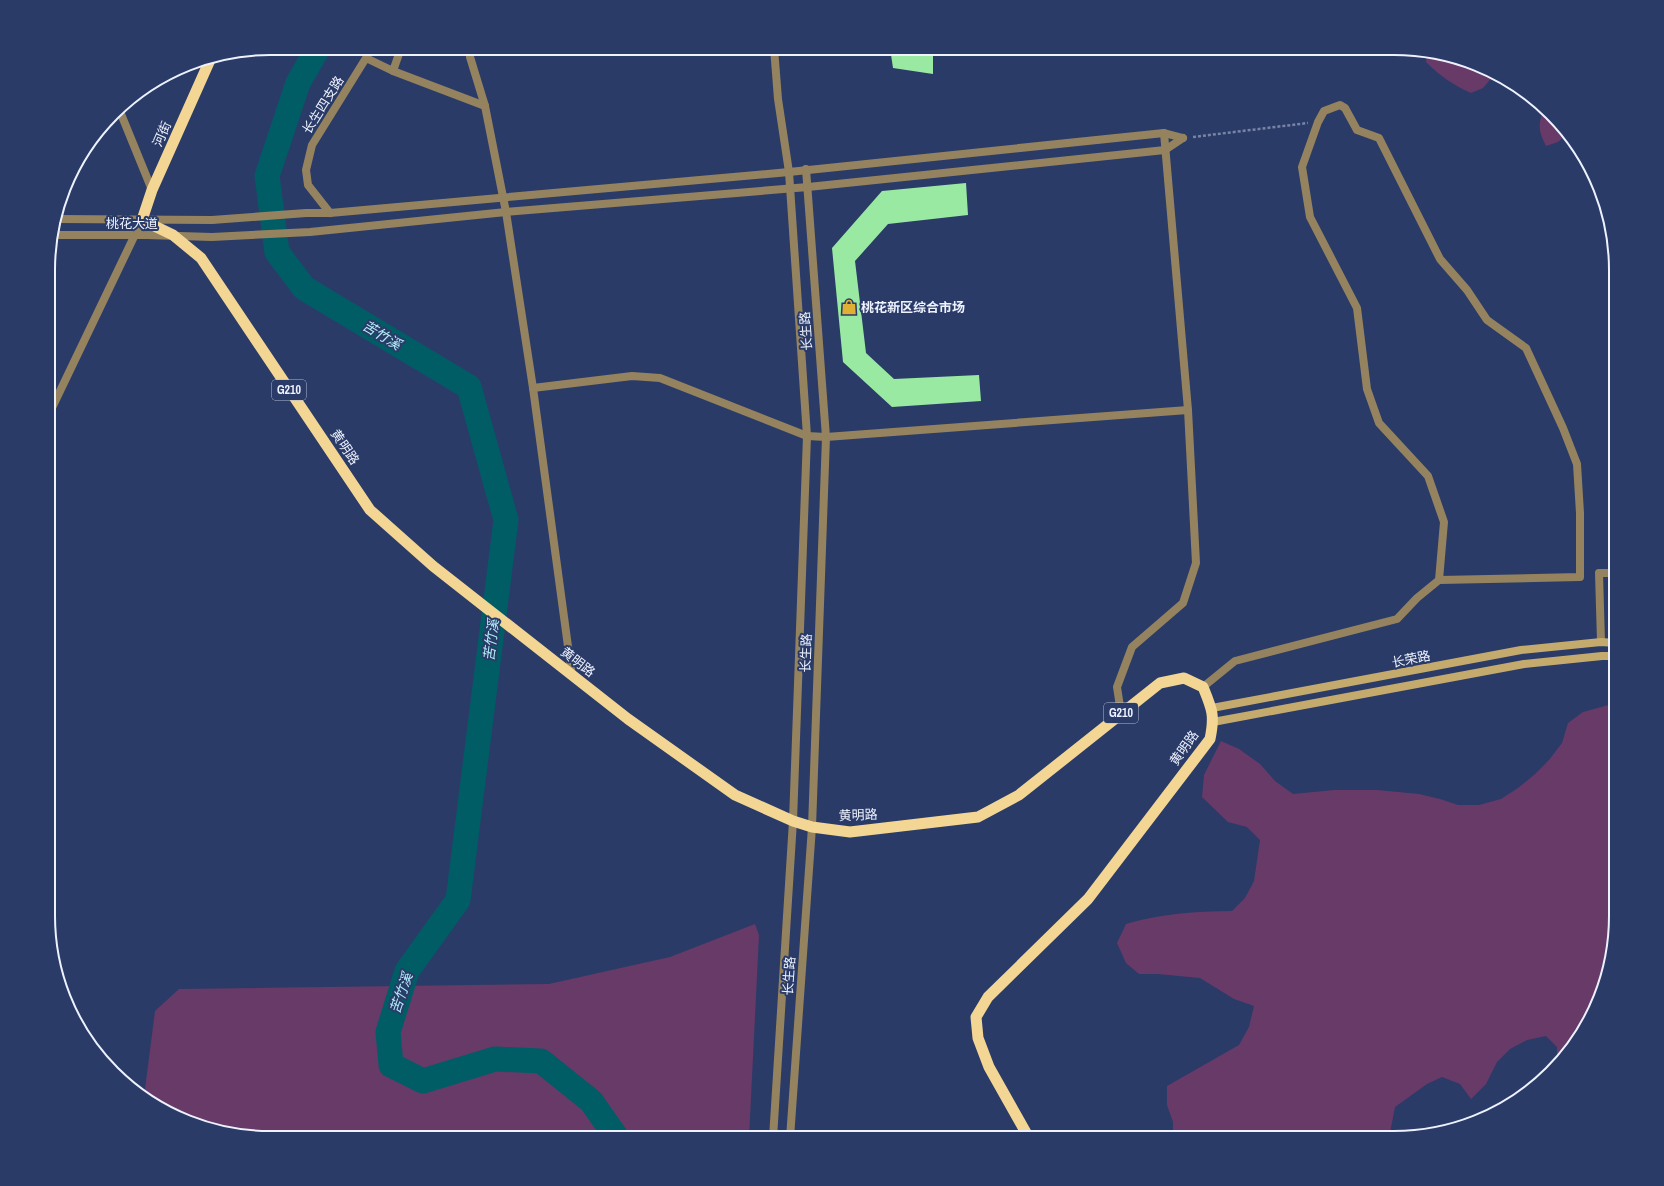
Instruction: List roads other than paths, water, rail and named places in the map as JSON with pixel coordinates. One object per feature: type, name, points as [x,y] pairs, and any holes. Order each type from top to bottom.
[{"type":"highway","name":"河街","points":[[142,220],[152,190],[208,64]]},
{"type":"highway","name":"黄明路","points":[[142,220],[173,235],[201,258],[370,510],[433,566],[628,719],[734,795],[793,822],[812,828],[850,832],[978,817],[1019,795],[1160,683],[1184,678],[1203,687],[1212,708],[1213,722],[1210,739],[1088,899],[988,997],[976,1018],[978,1038],[989,1067],[1026,1131]]},
{"type":"main road","name":"长荣路","points":[[1212,708],[1521,650],[1609,642]]},
{"type":"main road","name":"长荣路","points":[[1213,722],[1524,664],[1609,656]]},
{"type":"street","points":[[399,55],[393,71],[486,106]]},
{"type":"street","points":[[470,55],[486,106],[506,212],[533,388],[572,676]]},
{"type":"street","name":"长生路","points":[[773,1131],[793,822],[807,436],[789,172],[778,99],[775,55]]},
{"type":"street","name":"长生四支路","points":[[330,213],[308,184],[306,170],[312,145],[366,58],[393,71]]},
{"type":"street","points":[[1203,687],[1235,661],[1398,619],[1417,598],[1439,580],[1580,577],[1580,513],[1577,464],[1563,428],[1526,348],[1487,320],[1467,290],[1440,259],[1379,138],[1357,130],[1345,108],[1340,104],[1324,111],[1318,122],[1302,167],[1310,217],[1357,308],[1367,389],[1380,423],[1428,476],[1444,522],[1439,580]]},
{"type":"street","points":[[121,115],[152,190]]},
{"type":"street","points":[[1121,713],[1117,687],[1132,647],[1183,603],[1196,563],[1188,410],[1165,150],[1164,133],[1183,138],[1165,150]]},
{"type":"street","name":"桃花大道","points":[[61,219],[212,220],[306,213],[330,213],[789,172],[1164,133]]},
{"type":"street","name":"桃花大道","points":[[58,235],[173,235],[212,237],[310,232],[506,212],[789,189],[1165,150]]},
{"type":"street","name":"长生路","points":[[790,1131],[812,828],[826,437],[806,170]]},
{"type":"street","points":[[55,401],[133,235],[142,220]]},
{"type":"street","points":[[533,388],[632,376],[660,378],[807,436],[826,437],[1188,410]]},
{"type":"street","points":[[1601,642],[1599,574],[1609,573]]},
{"type":"waterway","name":"苦竹溪","points":[[314,55],[298,83],[267,176],[277,252],[304,288],[469,387],[506,520],[458,900],[407,971],[388,1032],[391,1065],[423,1081],[495,1059],[541,1061],[591,1101],[612,1131]]},
{"type":"place","name":"桃花新区综合市场","points":[[849,307]]}]
